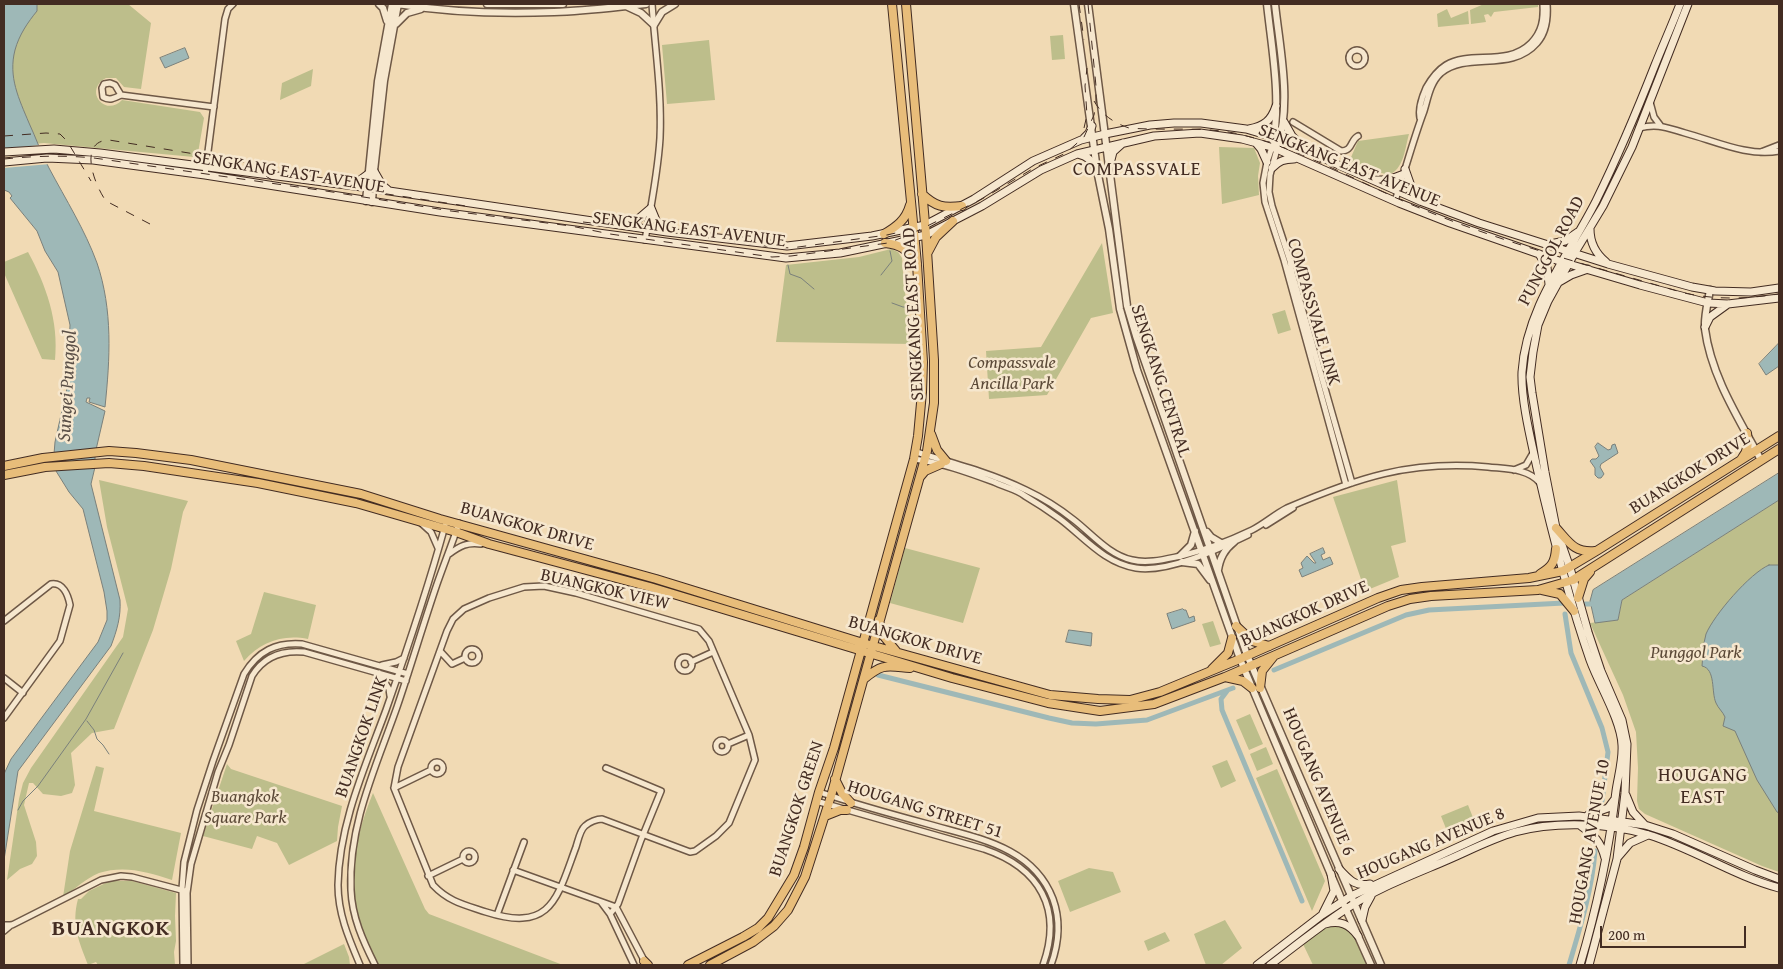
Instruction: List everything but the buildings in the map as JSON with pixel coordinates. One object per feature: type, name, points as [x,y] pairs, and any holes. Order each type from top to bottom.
[{"type":"main road","name":"SENGKANG EAST ROAD","points":[[871,650],[925,458],[934,403],[934,360],[926,235],[906,4]]},
{"type":"main road","name":"PUNGGOL ROAD","points":[[1571,253],[1580,230],[1620,152],[1680,4]]},
{"type":"main road","name":"PUNGGOL ROAD","points":[[1566,569],[1556,549],[1533,453],[1522,372],[1525,352],[1533,320],[1549,284],[1590,228],[1603,206],[1640,128],[1688,4]]},
{"type":"main road","name":"SENGKANG EAST ROAD","points":[[862,647],[915,455],[922,392],[923,362],[917,264],[891,5]]},
{"type":"main road","points":[[1246,129],[1267,122],[1276,106]]},
{"type":"main road","points":[[1284,122],[1292,136],[1306,149]]},
{"type":"main road","name":"SENGKANG EAST AVENUE","points":[[4,152],[54,150],[152,159],[370,188],[667,232],[787,246],[884,234],[925,224],[962,206],[1033,162],[1092,136],[1150,125],[1201,123],[1246,129],[1277,138],[1306,149],[1420,201],[1479,223],[1608,264],[1692,287],[1710,290],[1751,292],[1779,288]]},
{"type":"main road","points":[[1081,140],[1089,133],[1092,126]]},
{"type":"main road","name":"SENGKANG EAST AVENUE","points":[[4,162],[56,158],[93,160],[206,175],[369,202],[786,258],[840,253],[926,235],[1041,170],[1077,154],[1125,141],[1191,133],[1256,142],[1274,148],[1395,201],[1539,254],[1677,296],[1728,304],[1779,298]]},
{"type":"main road","points":[[1109,168],[1113,152],[1125,141]]},
{"type":"main road","points":[[1256,142],[1269,165],[1285,159],[1300,159]]},
{"type":"main road","points":[[1077,154],[1086,156],[1091,160],[1097,170]]},
{"type":"main road","points":[[346,185],[360,180],[371,172],[382,185],[394,192]]},
{"type":"main road","points":[[1372,180],[1388,180],[1404,172],[1420,201]]},
{"type":"main road","points":[[922,194],[932,203],[939,206],[962,206]]},
{"type":"main road","points":[[884,234],[902,221],[908,212],[911,201]]},
{"type":"main road","points":[[616,224],[637,220],[651,208],[658,225],[667,232]]},
{"type":"main road","points":[[927,254],[936,237],[953,221]]},
{"type":"main road","points":[[1590,228],[1592,246],[1608,264]]},
{"type":"main road","points":[[1547,244],[1565,241],[1580,230]]},
{"type":"main road","points":[[885,243],[897,244],[917,264]]},
{"type":"main road","points":[[1539,254],[1547,267],[1549,284]]},
{"type":"main road","name":"PUNGGOL ROAD","points":[[1565,263],[1558,284],[1548,301],[1538,325],[1530,377],[1545,472],[1556,528],[1570,581]]},
{"type":"main road","points":[[1558,284],[1571,275],[1588,269]]},
{"type":"main road","points":[[1705,327],[1710,317],[1728,304]]},
{"type":"main road","points":[[919,478],[925,471],[944,462],[930,432]]},
{"type":"main road","points":[[1739,461],[1747,451],[1747,433]]},
{"type":"main road","name":"BUANGKOK DRIVE","points":[[871,650],[898,652],[1050,695],[1130,700],[1145,697],[1207,673],[1378,598],[1401,590],[1529,578],[1566,569],[1779,436]]},
{"type":"main road","name":"BUANGKOK DRIVE","points":[[4,475],[45,467],[109,463],[144,466],[258,483],[356,503],[421,522],[459,523],[656,579],[924,668],[1048,703],[1100,711],[1154,704],[1226,677],[1388,606],[1410,599],[1453,594],[1538,590],[1570,581],[1779,449]]},
{"type":"main road","name":"BUANGKOK DRIVE","points":[[4,466],[43,458],[109,451],[191,460],[361,494],[446,524],[456,532],[489,544],[846,642]]},
{"type":"main road","points":[[1556,528],[1577,549],[1585,552],[1598,550]]},
{"type":"main road","points":[[1529,578],[1548,570],[1555,560],[1556,549]]},
{"type":"main road","points":[[1578,598],[1584,579],[1598,564]]},
{"type":"main road","name":"HOUGANG AVENUE 10","points":[[1570,581],[1578,598],[1599,665],[1622,720],[1628,744],[1625,793],[1616,859],[1589,965]]},
{"type":"main road","name":"HOUGANG AVENUE 10","points":[[1570,581],[1574,611],[1595,673],[1616,722],[1622,745],[1606,860],[1580,965]]},
{"type":"main road","points":[[1538,590],[1560,594],[1574,611]]},
{"type":"main road","points":[[879,620],[882,634],[898,652]]},
{"type":"main road","points":[[1236,626],[1252,641],[1270,646]]},
{"type":"main road","points":[[856,666],[855,659],[846,642],[867,627]]},
{"type":"main road","points":[[1207,673],[1228,653],[1232,638]]},
{"type":"main road","name":"BUANGKOK GREEN","points":[[688,965],[758,928],[768,918],[794,875],[834,748],[862,647]]},
{"type":"main road","name":"BUANGKOK GREEN","points":[[710,965],[766,934],[788,910],[805,877],[831,796],[871,650]]},
{"type":"main road","points":[[1260,688],[1262,671],[1275,654]]},
{"type":"main road","points":[[864,679],[876,669],[885,666],[924,668]]},
{"type":"main road","points":[[1226,677],[1243,681],[1252,688]]},
{"type":"main road","points":[[824,816],[849,806],[835,779]]},
{"type":"main road","points":[[1625,793],[1633,812],[1645,825]]},
{"type":"main road","points":[[1579,816],[1598,813],[1608,808],[1612,805],[1616,795]]},
{"type":"main road","name":"HOUGANG AVENUE 8","points":[[1257,965],[1322,915],[1351,896],[1380,881],[1506,826],[1538,818],[1579,816],[1612,824],[1645,825],[1673,834],[1779,879]]},
{"type":"main road","name":"HOUGANG AVENUE 8","points":[[1270,965],[1354,904],[1396,882],[1507,835],[1540,827],[1612,824]]},
{"type":"main road","name":"HOUGANG AVENUE 8","points":[[1621,825],[1686,849],[1779,888]]},
{"type":"main road","points":[[1580,826],[1594,834],[1606,860]]},
{"type":"main road","points":[[1616,859],[1630,843],[1649,835]]},
{"type":"main road","points":[[1339,869],[1352,882],[1361,886],[1380,881]]},
{"type":"main road","points":[[1322,915],[1334,891],[1330,874]]},
{"type":"main road","points":[[1362,920],[1365,907],[1373,894]]},
{"type":"main road","points":[[1323,925],[1332,923],[1345,924],[1352,928],[1358,936]]},
{"type":"street","points":[[206,175],[225,19],[228,10],[233,4]]},
{"type":"street","points":[[379,4],[383,8],[388,22]]},
{"type":"street","points":[[369,202],[378,81],[392,4]]},
{"type":"street","points":[[371,172],[397,4],[426,8],[554,12],[646,4]]},
{"type":"street","points":[[487,4],[563,4]]},
{"type":"street","points":[[645,240],[660,138],[660,112],[652,4]]},
{"type":"street","points":[[654,25],[662,12],[674,4]]},
{"type":"street","name":"SENGKANG CENTRAL","points":[[1074,4],[1097,170],[1109,229],[1120,309],[1138,372],[1232,638],[1244,657]]},
{"type":"street","name":"SENGKANG CENTRAL","points":[[1088,4],[1128,306],[1136,336],[1179,454],[1248,667]]},
{"type":"street","points":[[1267,4],[1277,138]]},
{"type":"street","points":[[1274,148],[1284,122],[1284,100],[1275,4]]},
{"type":"street","points":[[1420,118],[1419,112],[1426,89],[1438,72],[1448,64],[1459,60],[1509,56],[1520,52],[1539,33],[1543,21],[1543,4]]},
{"type":"street","points":[[1395,201],[1420,118],[1434,81],[1449,68],[1510,59],[1520,56],[1534,47],[1545,29],[1548,15],[1547,4]]},
{"type":"street","points":[[625,6],[640,13],[654,25]]},
{"type":"street","points":[[395,25],[407,13],[426,8]]},
{"type":"street","points":[[121,95],[214,107]]},
{"type":"street","points":[[1650,101],[1654,117],[1660,125]]},
{"type":"street","points":[[1293,122],[1341,151],[1350,148],[1354,139],[1358,136]]},
{"type":"street","points":[[1640,128],[1660,125],[1749,152],[1767,153],[1779,151]]},
{"type":"street","points":[[1760,152],[1779,145]]},
{"type":"street","name":"COMPASSVALE LINK","points":[[1274,148],[1263,183],[1265,202],[1284,260],[1349,484]]},
{"type":"street","points":[[1710,290],[1705,327],[1720,378],[1726,394],[1761,460]]},
{"type":"street","points":[[1513,470],[1526,465],[1533,453]]},
{"type":"street","points":[[915,455],[1000,478],[1039,496],[1054,505],[1109,549],[1123,557],[1145,561],[1181,559],[1198,564],[1216,590]]},
{"type":"street","points":[[944,462],[1024,494],[1060,519],[1105,556],[1119,564],[1141,568],[1203,553],[1234,542],[1289,512],[1294,507]]},
{"type":"street","points":[[1211,550],[1221,543],[1252,530],[1288,508],[1349,484],[1390,472],[1438,465],[1467,465],[1513,470],[1532,475],[1540,483]]},
{"type":"street","points":[[1039,496],[1044,503],[1043,508]]},
{"type":"street","points":[[1054,505],[1060,519]]},
{"type":"street","points":[[421,522],[431,532],[438,549]]},
{"type":"street","name":"BUANGKOK LINK","points":[[375,965],[360,935],[353,910],[351,874],[359,812],[406,681],[459,523]]},
{"type":"street","name":"BUANGKOK LINK","points":[[358,963],[348,939],[342,916],[338,886],[345,829],[357,787],[405,657],[446,524]]},
{"type":"street","points":[[1203,528],[1211,537],[1221,543]]},
{"type":"street","points":[[1181,559],[1191,545],[1195,531]]},
{"type":"street","points":[[1218,572],[1222,556],[1226,549],[1234,542]]},
{"type":"street","points":[[449,554],[462,545],[471,543],[489,544]]},
{"type":"street","points":[[4,620],[51,584],[56,583],[62,587],[69,600],[70,606],[60,641],[4,718]]},
{"type":"street","name":"BUANGKOK VIEW","points":[[524,586],[544,586],[576,593],[699,629],[704,633],[713,652],[749,735],[755,757],[729,823],[716,836],[693,852],[602,819],[585,826],[554,902],[539,914],[511,919],[455,902],[442,895],[432,885],[394,788],[398,766],[440,651],[453,619],[464,609],[524,586]]},
{"type":"street","points":[[183,965],[182,889],[184,862],[197,810],[213,760],[244,674],[250,665],[271,647],[289,643],[302,644],[408,674]]},
{"type":"street","points":[[188,965],[187,893],[191,864],[215,781],[229,745],[246,691],[256,668],[267,659],[281,653],[291,651],[304,652],[406,681]]},
{"type":"street","points":[[440,651],[452,664],[465,658]]},
{"type":"street","points":[[691,662],[713,652]]},
{"type":"street","points":[[379,666],[396,662],[405,657]]},
{"type":"street","name":"HOUGANG AVENUE 6","points":[[1248,667],[1260,688],[1381,965]]},
{"type":"street","name":"HOUGANG AVENUE 6","points":[[1248,667],[1252,688],[1345,909],[1372,965]]},
{"type":"street","points":[[379,673],[389,689],[390,697]]},
{"type":"street","points":[[4,678],[23,693]]},
{"type":"street","points":[[728,744],[749,735]]},
{"type":"street","points":[[370,752],[377,744],[384,744]]},
{"type":"street","points":[[606,768],[660,790],[661,794],[643,835],[616,907],[610,914]]},
{"type":"street","points":[[394,788],[431,770]]},
{"type":"street","name":"HOUGANG STREET 51","points":[[819,792],[849,806],[997,853],[1021,867],[1036,884],[1049,913],[1051,927],[1050,942],[1043,965]]},
{"type":"street","name":"HOUGANG STREET 51","points":[[816,801],[849,806],[999,845],[1027,861],[1044,879],[1058,915],[1057,945],[1051,965]]},
{"type":"street","points":[[497,915],[524,842]]},
{"type":"street","points":[[428,876],[463,859]]},
{"type":"street","points":[[513,870],[616,907],[646,964]]},
{"type":"street","points":[[4,931],[12,924],[101,880],[116,877],[142,878],[182,889],[187,893]]},
{"type":"street","points":[[600,902],[610,914],[634,965]]},
{"type":"street","points":[[4,925],[12,924]]},
{"type":"green space","points":[[4,4],[128,4],[151,23],[141,89],[124,87],[116,78],[106,78],[99,83],[96,95],[103,104],[109,106],[115,105],[122,100],[200,112],[204,118],[198,153],[194,157],[44,143],[4,147]]},
{"type":"green space","points":[[1484,4],[1538,4],[1538,7],[1494,12],[1491,17],[1488,14],[1484,15],[1486,22],[1471,24],[1470,10]]},
{"type":"green space","points":[[1447,9],[1451,18],[1468,11],[1469,24],[1438,27],[1437,14]]},
{"type":"green space","points":[[1063,35],[1065,59],[1052,60],[1050,36]]},
{"type":"green space","points":[[709,40],[715,100],[667,104],[662,45]]},
{"type":"green space","points":[[313,69],[311,86],[280,100],[282,83]]},
{"type":"green space","points":[[1409,134],[1401,164],[1388,175],[1349,162],[1358,141]]},
{"type":"green space","points":[[1219,147],[1254,148],[1260,163],[1258,176],[1259,195],[1222,204]]},
{"type":"green space","name":"Compassvale Ancilla Park","points":[[1102,243],[1113,313],[1091,318],[1047,395],[989,399],[986,351],[1041,347]]},
{"type":"green space","points":[[891,249],[898,252],[902,258],[904,286],[913,344],[776,342],[786,265],[859,257]]},
{"type":"green space","points":[[28,252],[46,290],[50,304],[55,331],[55,360],[42,359],[4,273],[4,262]]},
{"type":"green space","points":[[1285,310],[1291,330],[1278,334],[1272,314]]},
{"type":"green space","points":[[99,480],[188,501],[183,512],[171,569],[153,630],[114,729],[92,733],[71,753],[75,785],[72,793],[61,796],[43,794],[33,783],[29,783],[24,805],[36,842],[37,856],[32,864],[20,869],[7,880],[23,783],[31,768],[123,637],[128,609],[107,527]]},
{"type":"green space","points":[[1397,480],[1406,542],[1391,546],[1399,577],[1365,591],[1333,497]]},
{"type":"green space","name":"Punggol Park","points":[[1779,500],[1779,872],[1645,814],[1639,809],[1637,801],[1636,732],[1623,695],[1590,623],[1618,620],[1622,600]]},
{"type":"green space","points":[[905,548],[980,568],[963,623],[890,603]]},
{"type":"green space","points":[[264,592],[316,605],[308,639],[289,638],[273,641],[265,644],[244,661],[236,641],[251,634]]},
{"type":"green space","points":[[1213,621],[1221,644],[1210,647],[1202,624]]},
{"type":"green space","points":[[1250,714],[1263,744],[1249,750],[1236,720]]},
{"type":"green space","points":[[1266,747],[1273,764],[1257,771],[1250,754]]},
{"type":"green space","points":[[1227,760],[1236,781],[1221,788],[1212,766]]},
{"type":"green space","name":"Buangkok Square Park","points":[[227,764],[231,769],[342,806],[337,841],[289,865],[277,843],[257,836],[252,849],[203,836]]},
{"type":"green space","points":[[96,766],[104,768],[94,811],[181,833],[172,880],[136,870],[108,871],[89,878],[63,897],[70,851]]},
{"type":"green space","points":[[1277,769],[1325,881],[1312,911],[1256,778]]},
{"type":"green space","points":[[373,793],[425,909],[429,914],[563,965],[378,965],[357,916],[353,880],[356,845]]},
{"type":"green space","points":[[1468,805],[1476,825],[1449,836],[1441,816]]},
{"type":"green space","points":[[1089,868],[1113,872],[1121,892],[1070,912],[1058,881]]},
{"type":"green space","points":[[110,881],[132,881],[176,893],[175,965],[98,965],[96,962],[88,965],[77,933],[75,917],[78,899],[81,899],[89,891]]},
{"type":"green space","points":[[1225,920],[1242,948],[1221,965],[1206,965],[1194,934]]},
{"type":"green space","points":[[1340,925],[1353,932],[1367,965],[1313,965],[1303,944],[1324,927]]},
{"type":"green space","points":[[1165,932],[1170,941],[1148,951],[1144,941]]},
{"type":"green space","points":[[344,944],[350,965],[302,965]]},
{"type":"water","name":"Sungei Punggol","points":[[4,4],[37,4],[37,11],[24,29],[15,50],[13,69],[16,88],[43,157],[92,251],[106,299],[109,353],[105,407],[89,402],[90,398],[87,398],[86,402],[105,411],[95,454],[95,467],[91,484],[120,600],[120,612],[111,646],[18,771],[4,860],[4,774],[11,759],[98,642],[107,620],[107,611],[83,509],[69,492],[56,471],[55,442],[67,388],[70,325],[58,272],[45,251],[37,231],[10,198],[12,196],[9,192],[4,190]]},
{"type":"water","points":[[185,48],[189,58],[165,68],[160,58]]},
{"type":"water","points":[[1779,343],[1779,366],[1766,375],[1759,364]]},
{"type":"water","points":[[1598,443],[1608,450],[1615,444],[1618,453],[1601,464],[1600,467],[1604,474],[1601,478],[1595,475],[1595,468],[1590,461],[1599,456],[1595,447]]},
{"type":"water","points":[[1779,473],[1779,500],[1622,600],[1618,620],[1595,623],[1590,601],[1593,590]]},
{"type":"water","points":[[1323,548],[1325,553],[1321,555],[1323,560],[1330,557],[1333,564],[1302,577],[1299,570],[1303,568],[1301,563],[1307,556],[1316,563],[1310,554]]},
{"type":"water","points":[[1769,565],[1779,565],[1779,813],[1757,780],[1735,731],[1723,726],[1725,717],[1716,703],[1711,676],[1706,668],[1702,666],[1706,634],[1710,626],[1733,595],[1752,576]]},
{"type":"water","points":[[1183,609],[1186,610],[1189,618],[1194,616],[1195,621],[1172,629],[1167,614]]},
{"type":"water","points":[[1069,630],[1092,633],[1091,646],[1066,642]]},
{"type":"pier","points":[[40,145],[50,164],[4,168],[4,149]]},
{"type":"waterway","points":[[881,275],[892,261],[890,251]]},
{"type":"waterway","points":[[788,265],[790,274],[801,278],[814,289]]},
{"type":"waterway","points":[[892,303],[908,307]]},
{"type":"waterway","points":[[1274,670],[1406,615],[1429,610],[1564,603]]},
{"type":"waterway","points":[[1585,604],[1591,604]]},
{"type":"waterway","points":[[1565,614],[1571,653],[1602,728],[1608,752],[1602,801]]},
{"type":"waterway","points":[[18,810],[23,801],[38,786],[86,719],[123,653]]},
{"type":"waterway","points":[[878,675],[1049,718],[1072,723],[1096,724],[1147,720],[1233,688]]},
{"type":"waterway","points":[[1227,691],[1221,699],[1222,710],[1302,901]]},
{"type":"waterway","points":[[87,721],[94,730],[97,739],[109,754]]},
{"type":"waterway","points":[[1569,965],[1588,894],[1595,851]]},
{"type":"railway","points":[[1079,4],[1084,40]]},
{"type":"railway","points":[[4,159],[49,156],[94,158],[451,211],[571,226],[610,234],[772,257],[888,243],[911,234],[982,199],[1034,168],[1066,153],[1084,137],[1094,115],[1096,104],[1088,4]]},
{"type":"railway","points":[[1084,128],[1087,115],[1085,86],[1087,68]]},
{"type":"railway","points":[[1094,101],[1109,118],[1129,128],[1212,130],[1261,140],[1305,156],[1443,218],[1546,253],[1684,293],[1731,298],[1779,294]]},
{"type":"railway","points":[[4,136],[60,134],[67,141],[91,181]]},
{"type":"railway","points":[[150,224],[106,201],[97,185],[91,165],[93,148],[99,142],[109,140],[244,162],[272,180]]},
{"type":"railway","points":[[367,191],[466,206]]},
{"type":"railway","points":[[583,222],[791,248],[900,232]]},
{"type":"district","name":"COMPASSVALE","points":[[1137,170]]},
{"type":"district","name":"HOUGANG EAST","points":[[1703,787]]},
{"type":"district","name":"BUANGKOK","points":[[111,929]]}]
